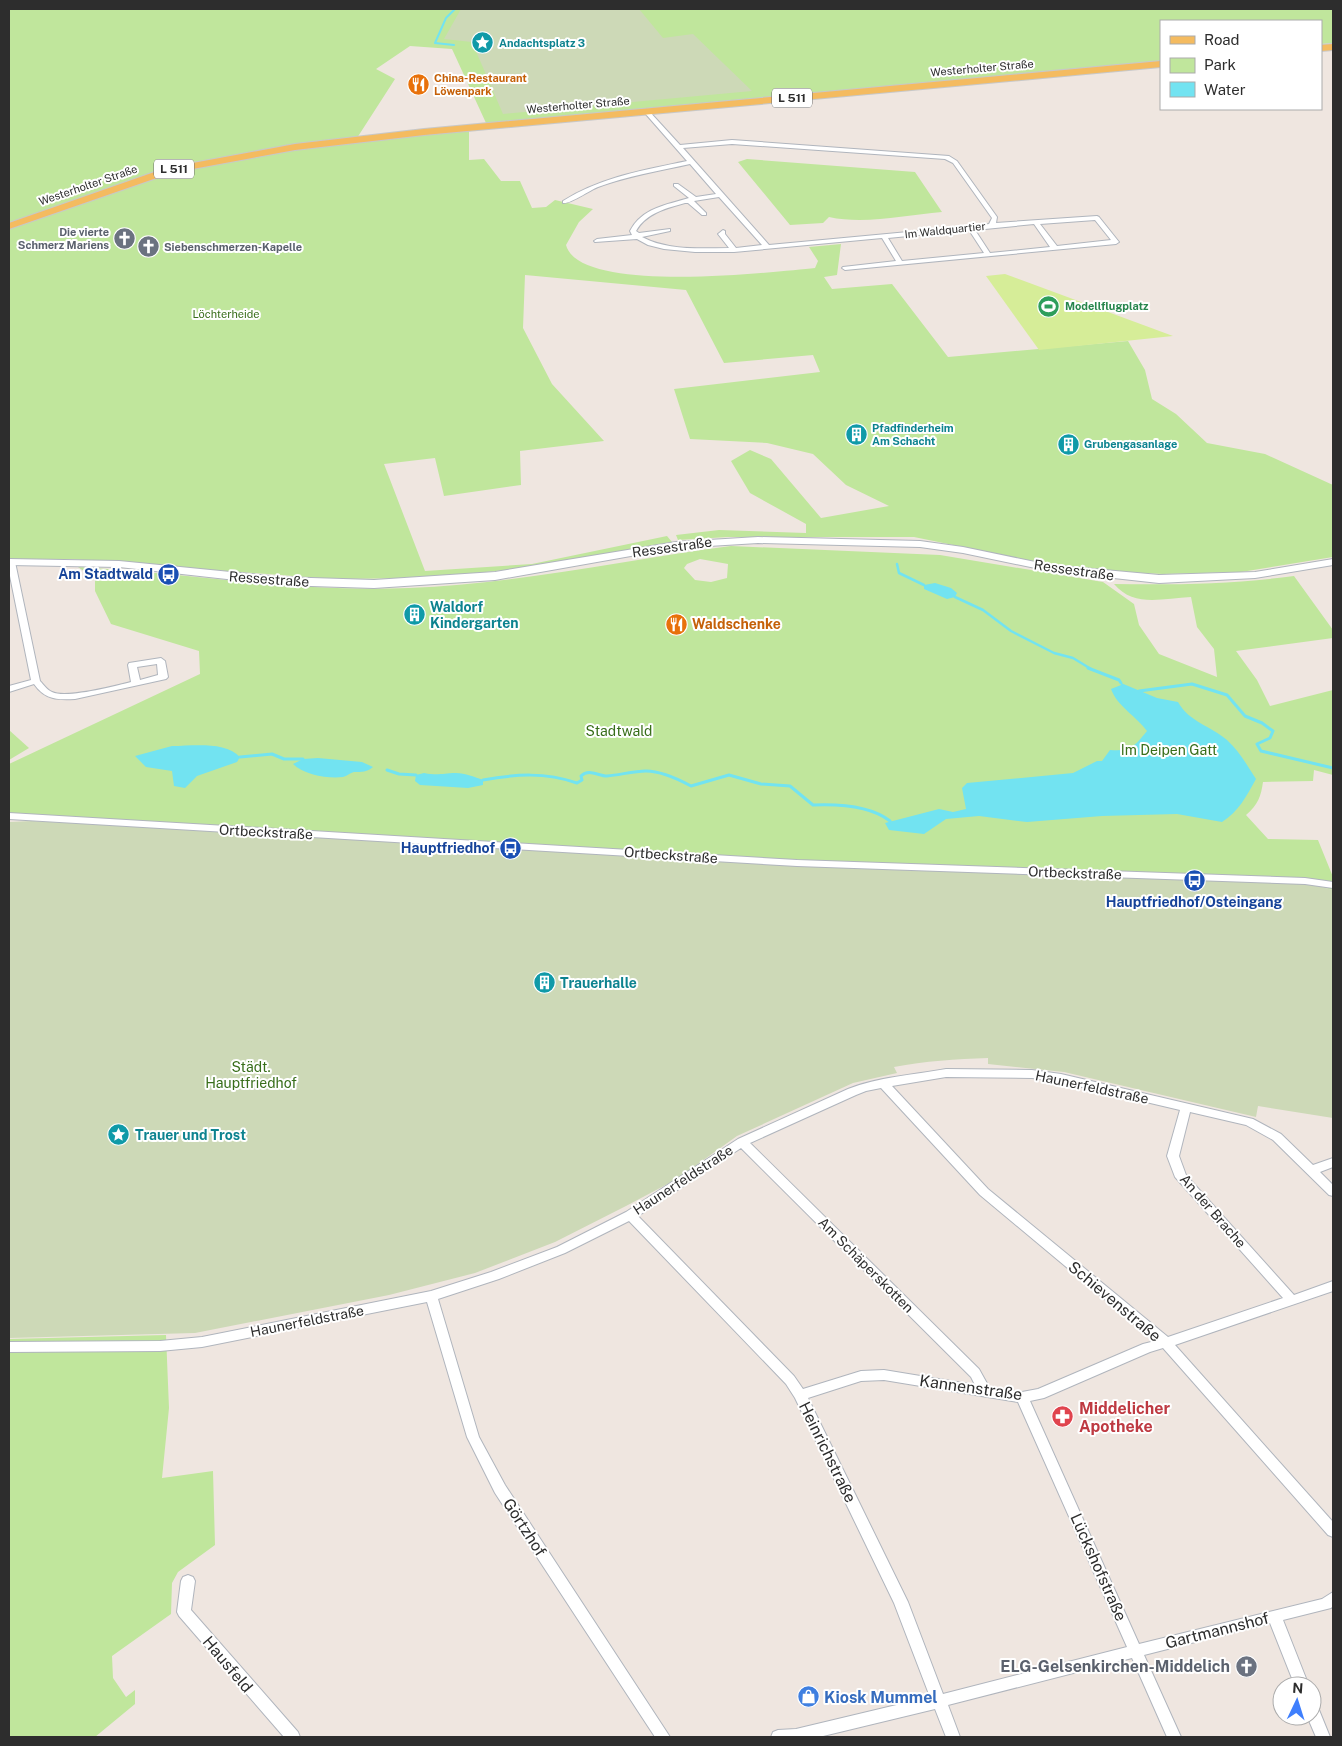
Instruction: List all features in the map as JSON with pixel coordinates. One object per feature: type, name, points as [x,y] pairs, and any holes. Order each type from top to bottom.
[{"type":"main road","name":"Westerholter Straße","points":[[9,226],[169,170],[295,147],[424,132],[1160,64]]},
{"type":"main road","name":"Ressestraße","points":[[10,562],[119,564],[280,581],[374,584],[495,576],[676,544],[758,540],[920,544],[963,550],[1050,568],[1101,575],[1159,579],[1255,575],[1333,562]]},
{"type":"street","points":[[646,112],[767,247]]},
{"type":"street","name":"Im Waldquartier","points":[[636,236],[651,244],[674,248],[734,250],[971,228],[992,225],[995,218],[954,162],[947,158],[732,142],[678,147]]},
{"type":"street","points":[[565,202],[577,194],[601,184],[690,162]]},
{"type":"street","points":[[676,184],[704,214]]},
{"type":"street","points":[[636,236],[634,227],[642,218],[666,207],[692,199],[720,195]]},
{"type":"street","points":[[845,268],[1116,242],[1097,218],[992,225]]},
{"type":"street","points":[[1036,223],[1055,248]]},
{"type":"street","points":[[971,228],[988,254]]},
{"type":"street","points":[[597,242],[668,230]]},
{"type":"street","points":[[723,232],[721,234],[734,250]]},
{"type":"street","points":[[884,236],[900,263]]},
{"type":"street","points":[[10,562],[36,681],[43,691],[54,696],[74,695],[136,683]]},
{"type":"street","points":[[9,689],[36,681]]},
{"type":"street","name":"Ortbeckstraße","points":[[9,816],[797,863],[1295,881],[1333,885]]},
{"type":"street","name":"Haunerfeldstraße","points":[[9,1347],[160,1346],[202,1342],[431,1296],[495,1276],[561,1250],[630,1215],[742,1142],[858,1089],[882,1083],[946,1073],[1032,1074],[1250,1122],[1277,1137],[1313,1170],[1333,1192]]},
{"type":"street","name":"Schievenstraße","points":[[882,1083],[984,1192],[1165,1342],[1333,1532]]},
{"type":"street","name":"An der Brache","points":[[1186,1108],[1172,1156],[1182,1177],[1293,1300]]},
{"type":"street","name":"Am Schäperskotten","points":[[742,1142],[975,1373],[985,1391]]},
{"type":"street","points":[[1313,1170],[1333,1162]]},
{"type":"street","name":"Heinrichstraße","points":[[630,1215],[790,1380],[800,1395],[902,1602],[953,1737]]},
{"type":"street","points":[[1165,1342],[1183,1338],[1333,1286]]},
{"type":"street","name":"Görtzhof","points":[[431,1296],[477,1446],[500,1489],[663,1737]]},
{"type":"street","name":"Kannenstraße","points":[[800,1395],[861,1376],[884,1375],[1022,1397],[1040,1394],[1165,1342]]},
{"type":"street","name":"Lückshofstraße","points":[[1022,1397],[1174,1737]]},
{"type":"street","name":"Hausfeld","points":[[188,1582],[184,1612],[293,1737]]},
{"type":"street","name":"Gartmannshof","points":[[778,1737],[796,1736],[940,1702],[1136,1650],[1326,1604],[1333,1598]]},
{"type":"street","points":[[1274,1616],[1298,1676]]},
{"type":"green space","name":"Löchterheide","points":[[9,9],[1333,9],[1333,43],[1322,44],[1322,20],[1160,20],[1160,61],[486,123],[452,49],[410,46],[376,69],[395,79],[357,138],[469,131],[469,160],[484,159],[501,181],[520,181],[532,208],[546,207],[555,200],[593,209],[579,222],[566,245],[579,261],[604,270],[639,275],[679,277],[721,276],[815,268],[818,261],[809,247],[841,244],[837,275],[824,277],[832,289],[892,284],[948,357],[1128,341],[1145,370],[1152,399],[1176,414],[1207,443],[1265,454],[1333,485],[1333,557],[1241,572],[1163,574],[1104,571],[1027,560],[914,537],[728,537],[678,540],[676,535],[719,530],[806,533],[806,524],[750,493],[731,461],[750,450],[771,459],[821,518],[889,506],[846,485],[813,454],[767,443],[690,439],[674,389],[820,372],[813,355],[724,363],[686,290],[525,275],[523,328],[552,384],[604,441],[520,451],[521,485],[444,496],[435,458],[384,464],[425,571],[532,564],[667,536],[672,542],[534,567],[427,578],[332,579],[70,559],[9,559]]},
{"type":"green space","points":[[461,9],[639,9],[663,38],[693,34],[752,91],[503,114],[472,42],[444,39]]},
{"type":"green space","points":[[747,159],[915,172],[942,212],[871,220],[829,217],[823,223],[790,225],[738,162]]},
{"type":"green space","name":"Modellflugplatz","points":[[1005,274],[1173,336],[1039,350],[986,276]]},
{"type":"green space","name":"Stadtwald","points":[[731,546],[940,555],[1103,582],[1134,604],[1139,625],[1159,654],[1217,677],[1214,649],[1197,627],[1191,597],[1160,600],[1140,599],[1122,591],[1114,584],[1249,581],[1294,576],[1333,630],[1333,638],[1236,651],[1257,680],[1270,706],[1333,690],[1333,775],[1314,770],[1313,781],[1263,782],[1258,800],[1246,815],[1268,839],[1318,840],[1333,877],[1333,890],[1306,883],[800,862],[9,814],[9,764],[200,674],[199,651],[111,624],[95,591],[95,579],[78,567],[326,588],[409,588],[449,586],[530,577]],"holes":[[[700,559],[728,564],[727,578],[711,582],[695,580],[684,568],[687,564]]]},
{"type":"green space","points":[[9,730],[29,748],[9,760]]},
{"type":"green space","name":"Städt. Hauptfriedhof","points":[[32,821],[571,851],[1306,883],[1333,890],[1333,1118],[1258,1106],[1256,1117],[1064,1072],[988,1064],[988,1058],[906,1065],[894,1067],[897,1073],[853,1083],[737,1136],[677,1179],[626,1206],[555,1242],[475,1273],[389,1295],[195,1333],[9,1338],[9,822]]},
{"type":"green space","points":[[166,1335],[169,1408],[162,1478],[213,1471],[215,1545],[178,1572],[172,1583],[171,1614],[112,1656],[113,1678],[126,1697],[135,1690],[135,1704],[95,1737],[9,1737],[9,1339]]},
{"type":"water","points":[[935,583],[951,588],[957,593],[955,597],[947,599],[924,589],[924,585]]},
{"type":"water","points":[[1121,683],[1157,698],[1178,702],[1188,714],[1221,735],[1239,753],[1256,779],[1242,803],[1228,818],[1222,822],[1177,814],[1102,816],[1027,822],[979,816],[946,819],[924,834],[889,830],[885,823],[939,809],[953,812],[966,809],[962,788],[967,783],[1073,773],[1097,761],[1102,761],[1110,750],[1123,750],[1132,747],[1147,731],[1122,706],[1114,695],[1111,689],[1121,685]]},
{"type":"water","points":[[172,746],[217,746],[234,752],[240,757],[237,762],[197,776],[185,788],[174,786],[172,771],[146,767],[135,756]]},
{"type":"water","points":[[318,758],[362,762],[373,767],[366,771],[354,772],[343,777],[331,777],[303,771],[293,764],[303,759]]},
{"type":"water","points":[[424,773],[470,775],[483,780],[483,785],[468,788],[420,785],[415,781],[416,775]]},
{"type":"waterway","points":[[454,45],[435,43],[446,18],[455,9]]},
{"type":"waterway","points":[[897,564],[899,573],[924,585]]},
{"type":"waterway","points":[[955,597],[983,610],[1011,631],[1054,653],[1073,658],[1091,669]]},
{"type":"waterway","points":[[1088,668],[1119,680],[1121,683]]},
{"type":"waterway","points":[[1139,691],[1192,684],[1227,695],[1245,716],[1262,723],[1273,731],[1270,738],[1257,744],[1261,751],[1333,768]]},
{"type":"waterway","points":[[240,757],[272,754],[284,759],[303,759]]},
{"type":"waterway","points":[[387,770],[399,774],[416,775]]},
{"type":"waterway","points":[[483,780],[530,775],[565,779],[577,783],[582,780],[581,776],[587,773],[607,776],[652,771],[675,778],[691,786],[729,775],[761,784],[790,786],[813,805],[864,809],[890,821]]},
{"type":"place","name":"Andachtsplatz 3","points":[[483,43]]},
{"type":"place","name":"China-Restaurant Löwenpark","points":[[418,84]]},
{"type":"place","name":"Die vierte Schmerz Mariens","points":[[125,238]]},
{"type":"place","name":"Siebenschmerzen-Kapelle","points":[[148,247]]},
{"type":"place","name":"Modellflugplatz","points":[[1049,306]]},
{"type":"place","name":"Pfadfinderheim Am Schacht","points":[[856,434]]},
{"type":"place","name":"Grubengasanlage","points":[[1068,444]]},
{"type":"place","name":"Am Stadtwald","points":[[169,574]]},
{"type":"place","name":"Waldorf Kindergarten","points":[[414,615]]},
{"type":"place","name":"Waldschenke","points":[[676,624]]},
{"type":"place","name":"Hauptfriedhof","points":[[511,848]]},
{"type":"place","name":"Hauptfriedhof/Osteingang","points":[[1194,880]]},
{"type":"place","name":"Trauerhalle","points":[[544,983]]},
{"type":"place","name":"Trauer und Trost","points":[[119,1135]]},
{"type":"place","name":"Middelicher Apotheke","points":[[1063,1417]]},
{"type":"place","name":"ELG-Gelsenkirchen-Middelich","points":[[1246,1666]]},
{"type":"place","name":"Kiosk Mummel","points":[[808,1697]]},
{"type":"park label","name":"Im Deipen Gatt","points":[[1169,750]]}]
